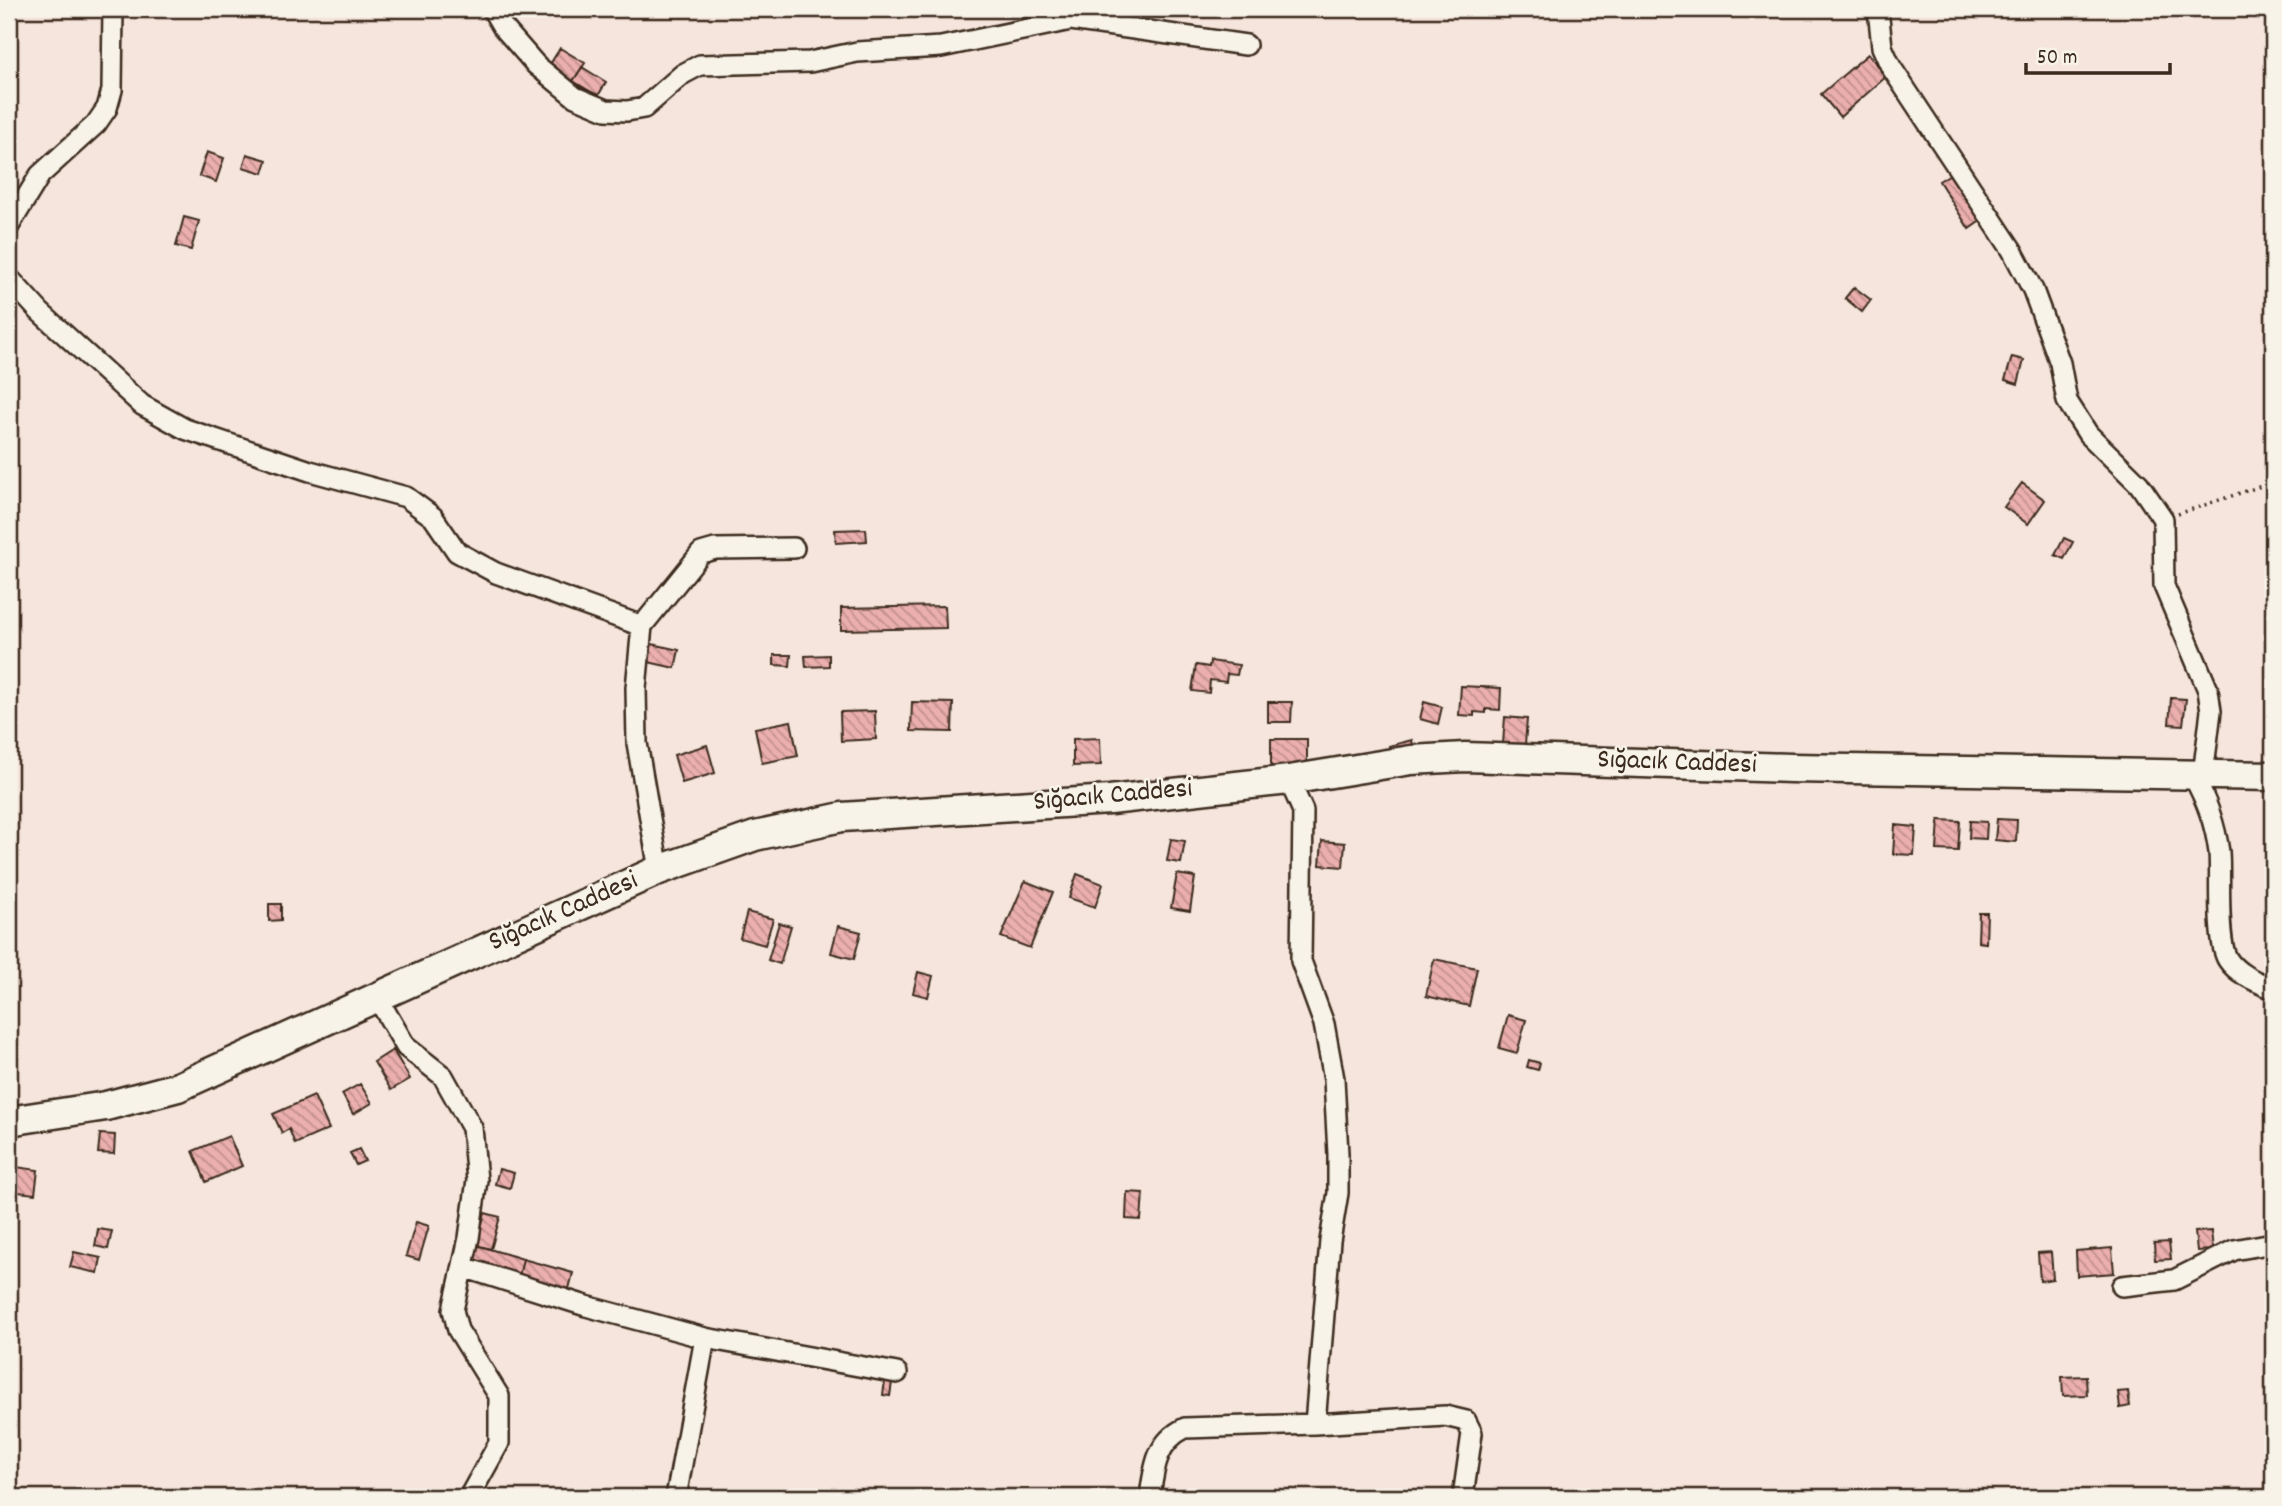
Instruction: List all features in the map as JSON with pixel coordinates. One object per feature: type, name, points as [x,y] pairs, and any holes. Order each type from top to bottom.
[{"type":"main road","name":"Sığacık Caddesi","points":[[9,1121],[106,1106],[178,1087],[659,870],[755,836],[842,817],[1110,800],[1289,780],[1411,760],[1465,757],[1791,768],[2273,776]]},
{"type":"street","points":[[9,226],[40,175],[86,133],[107,108],[112,90],[113,9]]},
{"type":"street","points":[[492,9],[536,65],[575,97],[607,110],[627,111],[644,107],[683,74],[699,65],[810,62],[857,52],[940,47],[1071,20],[1246,45]]},
{"type":"street","points":[[1878,9],[1882,47],[1891,67],[2012,250],[2033,290],[2060,363],[2067,401],[2088,434],[2139,484],[2163,519],[2164,586],[2208,690],[2211,712],[2204,767],[2193,776],[2211,807],[2219,852],[2222,943],[2227,959],[2253,980],[2273,989]]},
{"type":"street","points":[[9,278],[40,313],[142,405],[185,429],[310,471],[406,497],[433,517],[457,552],[496,573],[642,626]]},
{"type":"street","points":[[659,870],[637,743],[636,688],[642,626],[701,553],[715,549],[794,548]]},
{"type":"street","points":[[1289,780],[1303,811],[1301,961],[1326,1035],[1334,1079],[1338,1154],[1338,1193],[1330,1241],[1315,1424]]},
{"type":"street","points":[[378,999],[406,1046],[443,1076],[472,1128],[477,1180],[463,1268],[453,1310],[458,1330],[499,1396],[499,1443],[469,1497]]},
{"type":"street","points":[[2122,1286],[2174,1280],[2234,1250],[2273,1243]]},
{"type":"street","points":[[463,1268],[586,1306],[705,1338],[897,1373]]},
{"type":"street","points":[[676,1497],[705,1338]]},
{"type":"street","points":[[1150,1497],[1161,1449],[1171,1435],[1185,1428],[1445,1416],[1466,1421],[1472,1433],[1463,1497]]},
{"type":"path","points":[[2163,519],[2273,482]]},
{"type":"building","points":[[560,48],[585,63],[573,81],[549,66]]},
{"type":"building","points":[[1868,54],[1887,76],[1840,117],[1821,94]]},
{"type":"building","points":[[582,67],[606,82],[598,96],[573,81]]},
{"type":"building","points":[[207,152],[224,158],[216,182],[199,176]]},
{"type":"building","points":[[247,154],[267,160],[263,173],[243,167]]},
{"type":"building","points":[[1952,173],[1982,220],[1969,229],[1939,181]]},
{"type":"building","points":[[184,217],[199,221],[191,250],[176,246]]},
{"type":"building","points":[[1854,287],[1871,300],[1862,312],[1845,298]]},
{"type":"building","points":[[2012,357],[2024,360],[2018,384],[2005,380]]},
{"type":"building","points":[[2022,483],[2045,500],[2028,524],[2004,507]]},
{"type":"building","points":[[866,529],[867,541],[836,543],[835,530]]},
{"type":"building","points":[[2064,538],[2073,542],[2064,559],[2055,555]]},
{"type":"building","points":[[945,606],[946,628],[841,630],[841,608]]},
{"type":"building","points":[[652,644],[679,650],[675,668],[648,662]]},
{"type":"building","points":[[774,655],[791,655],[790,666],[774,665]]},
{"type":"building","points":[[829,655],[829,666],[806,667],[805,656]]},
{"type":"building","points":[[1210,661],[1239,665],[1237,675],[1227,674],[1226,682],[1210,680],[1209,693],[1192,691],[1196,665],[1209,667]]},
{"type":"building","points":[[1461,686],[1501,688],[1500,710],[1486,709],[1486,713],[1474,712],[1474,716],[1459,715]]},
{"type":"building","points":[[2171,698],[2186,699],[2183,725],[2169,724]]},
{"type":"building","points":[[912,702],[953,703],[952,732],[911,731]]},
{"type":"building","points":[[1268,702],[1292,702],[1291,722],[1268,722]]},
{"type":"building","points":[[1424,702],[1442,707],[1438,724],[1420,719]]},
{"type":"building","points":[[875,711],[876,739],[841,741],[840,712]]},
{"type":"building","points":[[1505,717],[1527,719],[1525,745],[1503,744]]},
{"type":"building","points":[[791,721],[798,756],[762,763],[755,728]]},
{"type":"building","points":[[1100,738],[1101,765],[1073,766],[1073,739]]},
{"type":"building","points":[[1271,739],[1307,739],[1307,774],[1290,767],[1271,767]]},
{"type":"building","points":[[1412,740],[1415,754],[1393,760],[1389,746]]},
{"type":"building","points":[[707,745],[715,773],[682,783],[674,755]]},
{"type":"building","points":[[1997,819],[2017,820],[2016,842],[1995,840]]},
{"type":"building","points":[[1939,820],[1960,821],[1958,851],[1937,850]]},
{"type":"building","points":[[1970,821],[1987,822],[1986,839],[1969,838]]},
{"type":"building","points":[[1895,825],[1916,827],[1914,855],[1893,854]]},
{"type":"building","points":[[1171,839],[1185,841],[1181,863],[1167,861]]},
{"type":"building","points":[[1322,841],[1345,843],[1343,867],[1320,865]]},
{"type":"building","points":[[1077,874],[1103,884],[1095,907],[1069,898]]},
{"type":"building","points":[[1177,874],[1195,877],[1190,911],[1171,908]]},
{"type":"building","points":[[1025,881],[1053,892],[1030,948],[1001,937]]},
{"type":"building","points":[[269,904],[281,904],[281,920],[269,921]]},
{"type":"building","points":[[747,912],[773,919],[765,945],[740,938]]},
{"type":"building","points":[[1979,913],[1987,913],[1986,943],[1978,942]]},
{"type":"building","points":[[779,923],[791,926],[780,964],[768,960]]},
{"type":"building","points":[[838,926],[861,932],[854,959],[831,953]]},
{"type":"building","points":[[1434,959],[1477,968],[1469,1006],[1426,996]]},
{"type":"building","points":[[918,972],[933,976],[928,997],[913,993]]},
{"type":"building","points":[[1508,1015],[1526,1020],[1517,1053],[1499,1048]]},
{"type":"building","points":[[393,1050],[410,1079],[391,1090],[374,1062]]},
{"type":"building","points":[[1529,1060],[1540,1063],[1538,1070],[1527,1067]]},
{"type":"building","points":[[360,1084],[372,1103],[353,1114],[342,1094]]},
{"type":"building","points":[[314,1096],[329,1129],[295,1144],[289,1129],[282,1133],[273,1114]]},
{"type":"building","points":[[100,1134],[115,1135],[114,1154],[98,1153]]},
{"type":"building","points":[[229,1136],[242,1166],[206,1182],[193,1151]]},
{"type":"building","points":[[359,1149],[365,1161],[356,1165],[350,1153]]},
{"type":"building","points":[[9,1166],[38,1170],[35,1194],[9,1191]]},
{"type":"building","points":[[499,1169],[514,1173],[510,1188],[495,1184]]},
{"type":"building","points":[[1127,1192],[1143,1193],[1141,1220],[1126,1219]]},
{"type":"building","points":[[485,1213],[500,1217],[491,1249],[476,1245]]},
{"type":"building","points":[[416,1222],[429,1226],[419,1260],[406,1256]]},
{"type":"building","points":[[98,1229],[112,1231],[108,1249],[95,1246]]},
{"type":"building","points":[[2211,1231],[2213,1250],[2197,1251],[2195,1232]]},
{"type":"building","points":[[2169,1242],[2171,1259],[2155,1260],[2154,1243]]},
{"type":"building","points":[[476,1245],[523,1259],[519,1276],[471,1262]]},
{"type":"building","points":[[2112,1248],[2114,1273],[2077,1276],[2076,1251]]},
{"type":"building","points":[[74,1252],[101,1258],[98,1273],[70,1267]]},
{"type":"building","points":[[2051,1252],[2053,1279],[2040,1281],[2038,1253]]},
{"type":"building","points":[[523,1259],[573,1273],[569,1289],[519,1276]]},
{"type":"building","points":[[2086,1376],[2087,1395],[2063,1396],[2062,1377]]},
{"type":"building","points":[[885,1381],[892,1382],[890,1396],[883,1395]]},
{"type":"building","points":[[2128,1391],[2130,1406],[2120,1408],[2118,1392]]}]
